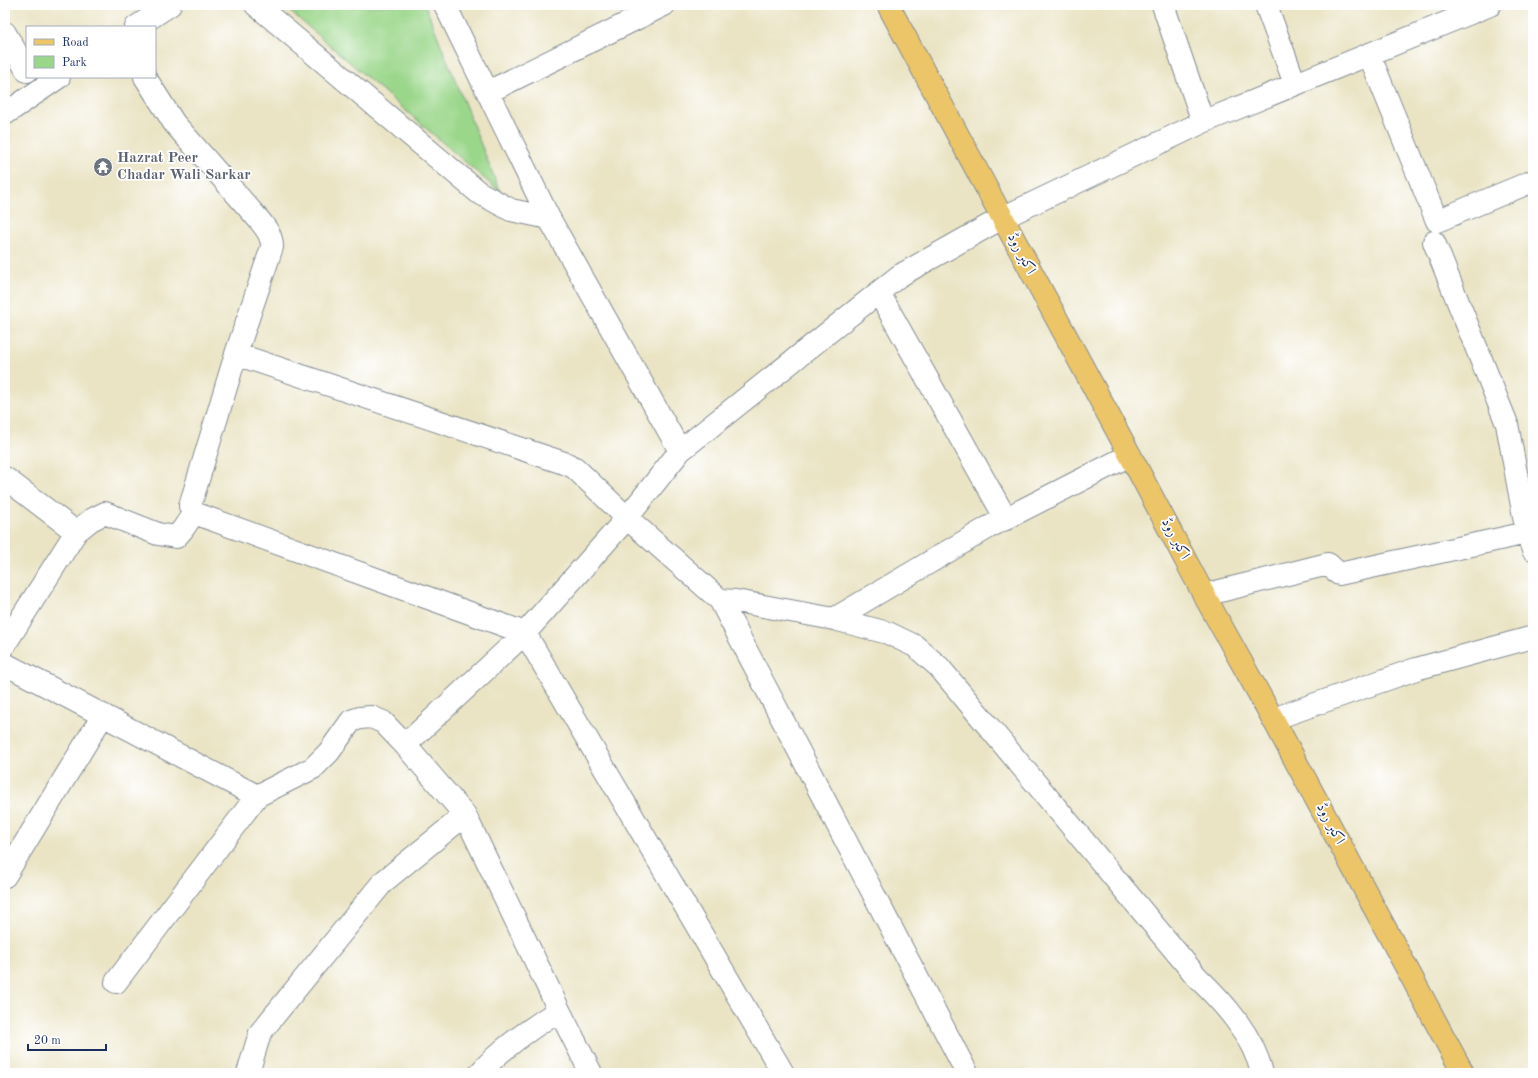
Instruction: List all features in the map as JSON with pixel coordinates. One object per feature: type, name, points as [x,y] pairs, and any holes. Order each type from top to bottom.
[{"type":"main road","name":"اکبر روڈ","points":[[888,5],[1204,595],[1273,719],[1463,1073]]},
{"type":"street","points":[[138,26],[170,5]]},
{"type":"street","points":[[256,5],[478,192],[512,210],[549,218]]},
{"type":"street","points":[[445,5],[549,218],[680,451]]},
{"type":"street","points":[[488,92],[664,5]]},
{"type":"street","points":[[1163,5],[1202,122]]},
{"type":"street","points":[[1266,5],[1295,84]]},
{"type":"street","points":[[405,745],[525,633],[627,518],[680,451],[899,276],[1002,218],[1202,122],[1369,54],[1466,9],[1490,5]]},
{"type":"street","points":[[5,33],[26,69]]},
{"type":"street","points":[[1369,54],[1437,222],[1533,181]]},
{"type":"street","points":[[5,114],[34,84],[55,78]]},
{"type":"street","points":[[146,78],[174,123],[260,221],[269,232],[272,240],[272,247],[236,354],[190,506],[194,513],[525,633],[783,1073]]},
{"type":"street","points":[[1204,595],[1328,564],[1339,574],[1530,541],[1507,424],[1434,242]]},
{"type":"street","points":[[879,293],[1006,519]]},
{"type":"street","points":[[236,354],[560,461],[575,468],[627,518],[720,600],[967,1073]]},
{"type":"street","points":[[834,619],[989,527],[1130,455]]},
{"type":"street","points":[[5,478],[76,532]]},
{"type":"street","points":[[5,644],[76,532],[91,520],[105,513],[158,534],[176,537],[184,529],[194,513]]},
{"type":"street","points":[[720,600],[736,601],[834,619],[888,633],[915,646],[939,667],[1197,977],[1225,1006],[1249,1040],[1260,1064],[1262,1073]]},
{"type":"street","points":[[1273,719],[1416,669],[1533,637]]},
{"type":"street","points":[[5,664],[256,796]]},
{"type":"street","points":[[5,876],[103,715]]},
{"type":"street","points":[[116,982],[256,796],[312,768],[329,752],[351,721],[371,717],[383,722],[465,814],[559,1010],[591,1073]]},
{"type":"street","points":[[248,1073],[260,1033],[382,882],[465,814]]},
{"type":"street","points":[[480,1073],[515,1040],[559,1010]]},
{"type":"green space","points":[[283,5],[425,5],[500,192]]},
{"type":"place","name":"Hazrat Peer Chadar Wali Sarkar","points":[[103,167]]}]
